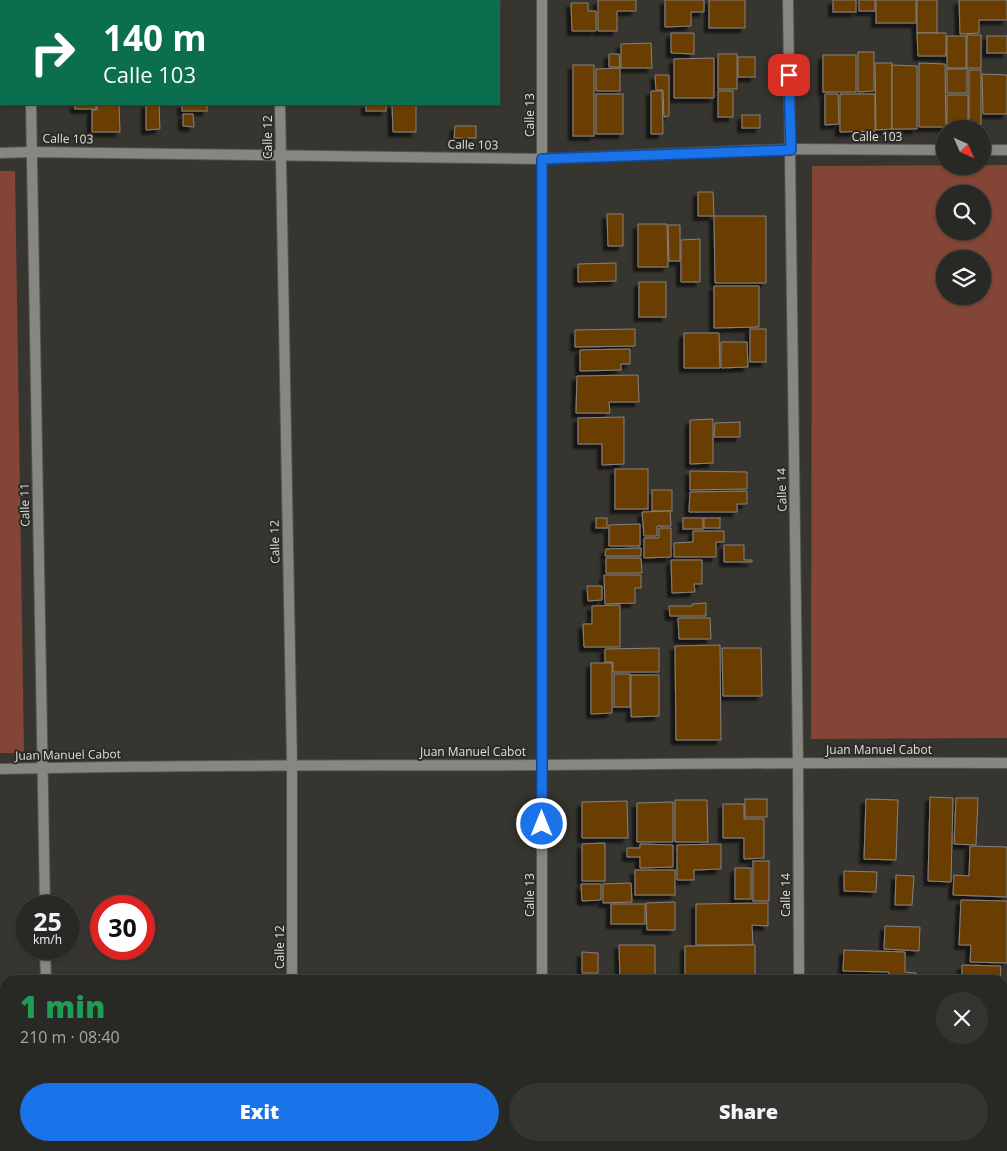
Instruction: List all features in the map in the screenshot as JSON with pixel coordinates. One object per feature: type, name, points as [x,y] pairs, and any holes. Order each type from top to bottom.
[{"type":"street","name":"Calle 13","points":[[542,0],[542,975]]},
{"type":"street","name":"Calle 14","points":[[788,0],[799,975]]},
{"type":"street","name":"Calle 11","points":[[31,105],[44,895]]},
{"type":"street","name":"Calle 12","points":[[280,105],[292,765],[292,975]]},
{"type":"street","name":"Calle 103","points":[[0,152],[280,154],[542,159],[791,150],[936,150]]},
{"type":"street","points":[[991,150],[1007,150]]},
{"type":"street","name":"Juan Manuel Cabot","points":[[0,769],[292,765],[798,762],[1007,763]]},
{"type":"street","points":[[45,960],[46,975]]},
{"type":"shaded area","points":[[936,165],[936,175],[991,175],[991,165],[1007,165],[1007,738],[811,739],[812,166]]},
{"type":"shaded area","points":[[0,171],[15,171],[24,753],[0,753]]},
{"type":"building","points":[[598,0],[636,0],[636,11],[617,11],[617,31],[598,31]]},
{"type":"building","points":[[665,0],[704,0],[704,12],[691,12],[691,26],[665,27]]},
{"type":"building","points":[[709,0],[745,0],[745,28],[709,28]]},
{"type":"building","points":[[833,0],[856,0],[856,12],[833,12]]},
{"type":"building","points":[[859,0],[875,0],[875,11],[859,11]]},
{"type":"building","points":[[876,0],[916,0],[916,23],[876,23]]},
{"type":"building","points":[[917,0],[937,0],[937,33],[917,33]]},
{"type":"building","points":[[959,0],[1007,0],[1007,20],[979,20],[979,33],[960,34]]},
{"type":"building","points":[[571,3],[588,3],[588,11],[596,11],[596,31],[572,31]]},
{"type":"building","points":[[671,33],[694,33],[694,54],[671,53]]},
{"type":"building","points":[[917,33],[946,33],[946,56],[918,56]]},
{"type":"building","points":[[967,35],[981,35],[981,68],[967,68]]},
{"type":"building","points":[[947,36],[966,36],[966,68],[947,68]]},
{"type":"building","points":[[987,36],[1007,36],[1007,53],[987,53]]},
{"type":"building","points":[[651,43],[652,68],[621,68],[621,44]]},
{"type":"building","points":[[858,52],[874,52],[874,91],[858,92]]},
{"type":"building","points":[[609,54],[619,54],[620,67],[609,67]]},
{"type":"building","points":[[718,54],[737,54],[737,89],[718,89]]},
{"type":"building","points":[[823,55],[856,55],[856,92],[823,92]]},
{"type":"building","points":[[738,57],[755,57],[755,77],[738,77]]},
{"type":"building","points":[[714,58],[714,98],[674,98],[674,59]]},
{"type":"building","points":[[875,63],[892,63],[892,129],[876,130]]},
{"type":"building","points":[[919,63],[945,64],[946,120],[936,120],[936,127],[919,127]]},
{"type":"building","points":[[573,65],[594,65],[594,136],[573,136]]},
{"type":"building","points":[[892,65],[917,66],[917,129],[892,129]]},
{"type":"building","points":[[620,68],[620,91],[596,91],[596,69]]},
{"type":"building","points":[[947,69],[967,69],[967,93],[947,93]]},
{"type":"building","points":[[969,70],[981,70],[981,120],[969,120]]},
{"type":"building","points":[[982,74],[1007,75],[1007,114],[983,114]]},
{"type":"building","points":[[655,75],[669,75],[669,116],[664,117],[663,90],[656,90]]},
{"type":"building","points":[[651,91],[662,91],[663,134],[651,134]]},
{"type":"building","points":[[718,91],[733,91],[733,117],[718,117]]},
{"type":"building","points":[[596,94],[623,94],[623,134],[596,134]]},
{"type":"building","points":[[825,94],[838,94],[839,124],[825,125]]},
{"type":"building","points":[[840,94],[875,94],[875,131],[840,132]]},
{"type":"building","points":[[947,95],[968,95],[968,120],[947,120]]},
{"type":"building","points":[[75,105],[96,105],[96,109],[75,109]]},
{"type":"building","points":[[97,105],[119,105],[120,132],[92,132],[92,110],[97,110]]},
{"type":"building","points":[[146,105],[159,105],[160,129],[146,130]]},
{"type":"building","points":[[182,105],[207,105],[207,111],[182,111]]},
{"type":"building","points":[[366,105],[386,105],[386,111],[366,111]]},
{"type":"building","points":[[392,105],[416,105],[416,132],[393,132]]},
{"type":"building","points":[[183,114],[193,114],[194,127],[183,126]]},
{"type":"building","points":[[742,115],[760,115],[760,128],[742,128]]},
{"type":"building","points":[[455,126],[476,126],[476,138],[454,138]]},
{"type":"building","points":[[698,192],[713,192],[714,216],[698,216]]},
{"type":"building","points":[[607,214],[623,214],[623,246],[608,246]]},
{"type":"building","points":[[714,216],[766,216],[766,283],[715,283]]},
{"type":"building","points":[[638,224],[667,224],[668,267],[638,267]]},
{"type":"building","points":[[668,225],[680,225],[680,261],[669,261]]},
{"type":"building","points":[[700,239],[700,282],[681,282],[681,240]]},
{"type":"building","points":[[616,263],[616,281],[578,282],[578,264]]},
{"type":"building","points":[[639,282],[666,282],[666,317],[639,317]]},
{"type":"building","points":[[714,286],[759,286],[759,327],[714,328]]},
{"type":"building","points":[[635,329],[635,346],[575,347],[575,330]]},
{"type":"building","points":[[750,329],[766,329],[766,362],[750,362]]},
{"type":"building","points":[[684,333],[719,333],[720,368],[684,368]]},
{"type":"building","points":[[721,342],[747,342],[748,367],[721,368]]},
{"type":"building","points":[[630,349],[630,364],[621,364],[621,370],[580,371],[580,350]]},
{"type":"building","points":[[638,375],[639,402],[609,402],[610,413],[576,413],[577,376]]},
{"type":"building","points":[[624,417],[624,464],[602,465],[602,444],[578,444],[578,418]]},
{"type":"building","points":[[713,419],[713,463],[690,464],[690,420]]},
{"type":"building","points":[[740,422],[740,437],[714,437],[715,423]]},
{"type":"building","points":[[615,469],[648,469],[648,509],[615,509]]},
{"type":"building","points":[[690,471],[747,472],[747,489],[690,490]]},
{"type":"building","points":[[652,490],[672,490],[672,511],[652,511]]},
{"type":"building","points":[[747,491],[747,504],[737,504],[737,512],[689,512],[690,492]]},
{"type":"building","points":[[670,511],[671,526],[657,526],[657,536],[644,536],[642,512]]},
{"type":"building","points":[[596,518],[607,518],[607,528],[596,528]]},
{"type":"building","points":[[683,518],[703,518],[703,529],[683,529]]},
{"type":"building","points":[[704,518],[720,518],[720,528],[704,528]]},
{"type":"building","points":[[640,524],[640,546],[609,546],[609,525]]},
{"type":"building","points":[[659,528],[671,528],[671,557],[644,558],[644,538],[659,538]]},
{"type":"building","points":[[693,531],[724,531],[724,542],[716,542],[716,557],[674,557],[674,543],[693,542]]},
{"type":"building","points":[[724,545],[744,545],[744,560],[752,560],[752,562],[724,562]]},
{"type":"building","points":[[641,548],[641,556],[605,556],[606,549]]},
{"type":"building","points":[[606,558],[641,558],[642,573],[606,573]]},
{"type":"building","points":[[671,560],[702,560],[702,584],[694,584],[695,592],[672,593]]},
{"type":"building","points":[[604,575],[641,575],[641,588],[635,588],[635,603],[605,604]]},
{"type":"building","points":[[587,586],[602,586],[602,600],[588,601]]},
{"type":"building","points":[[706,603],[706,616],[670,616],[669,606],[692,606],[692,604]]},
{"type":"building","points":[[620,605],[620,647],[584,647],[583,624],[592,624],[592,606]]},
{"type":"building","points":[[678,618],[710,618],[711,639],[679,639]]},
{"type":"building","points":[[720,645],[721,740],[676,740],[675,646]]},
{"type":"building","points":[[659,648],[659,672],[613,672],[613,662],[605,662],[605,649]]},
{"type":"building","points":[[722,648],[761,648],[762,696],[723,696]]},
{"type":"building","points":[[591,663],[612,663],[612,713],[591,714]]},
{"type":"building","points":[[614,674],[630,674],[630,707],[614,707]]},
{"type":"building","points":[[631,675],[659,675],[659,716],[631,717]]},
{"type":"building","points":[[930,797],[953,798],[951,882],[928,881]]},
{"type":"building","points":[[956,798],[978,798],[976,845],[954,844]]},
{"type":"building","points":[[745,799],[767,799],[767,817],[745,817]]},
{"type":"building","points":[[866,799],[898,800],[896,860],[864,859]]},
{"type":"building","points":[[675,800],[707,800],[708,842],[675,842]]},
{"type":"building","points":[[627,801],[628,838],[582,838],[582,802]]},
{"type":"building","points":[[673,802],[673,842],[637,842],[637,803]]},
{"type":"building","points":[[723,804],[744,804],[744,819],[764,819],[764,858],[744,859],[744,838],[723,838]]},
{"type":"building","points":[[605,843],[605,881],[582,881],[582,844]]},
{"type":"building","points":[[640,844],[673,845],[673,867],[640,868],[640,857],[627,857],[627,848],[640,848]]},
{"type":"building","points":[[721,844],[721,869],[694,870],[694,880],[677,880],[677,845]]},
{"type":"building","points":[[970,846],[1007,847],[1007,897],[953,895],[954,875],[969,876]]},
{"type":"building","points":[[753,861],[769,861],[769,901],[753,901]]},
{"type":"building","points":[[735,868],[751,868],[751,899],[735,899]]},
{"type":"building","points":[[635,870],[675,870],[675,895],[635,895]]},
{"type":"building","points":[[844,871],[877,872],[876,892],[844,891]]},
{"type":"building","points":[[896,875],[914,876],[912,905],[895,905]]},
{"type":"building","points":[[631,883],[632,902],[603,903],[603,884]]},
{"type":"building","points":[[581,884],[601,884],[601,900],[582,901]]},
{"type":"building","points":[[961,900],[1007,901],[1007,963],[970,962],[971,945],[959,945]]},
{"type":"building","points":[[675,902],[675,930],[647,930],[646,903]]},
{"type":"building","points":[[768,903],[768,926],[752,925],[753,945],[696,945],[696,904]]},
{"type":"building","points":[[611,904],[645,904],[645,924],[611,924]]},
{"type":"building","points":[[885,926],[920,927],[919,951],[884,949]]},
{"type":"building","points":[[619,945],[655,945],[655,975],[620,975]]},
{"type":"building","points":[[755,945],[755,975],[685,975],[685,946]]},
{"type":"building","points":[[844,950],[905,952],[905,972],[916,973],[916,975],[889,975],[889,972],[843,971]]},
{"type":"building","points":[[582,952],[598,953],[598,973],[582,973]]},
{"type":"building","points":[[962,965],[1001,966],[1000,975],[962,975]]},
{"type":"route","points":[[542,824],[542,159],[791,150],[789,75]]}]
